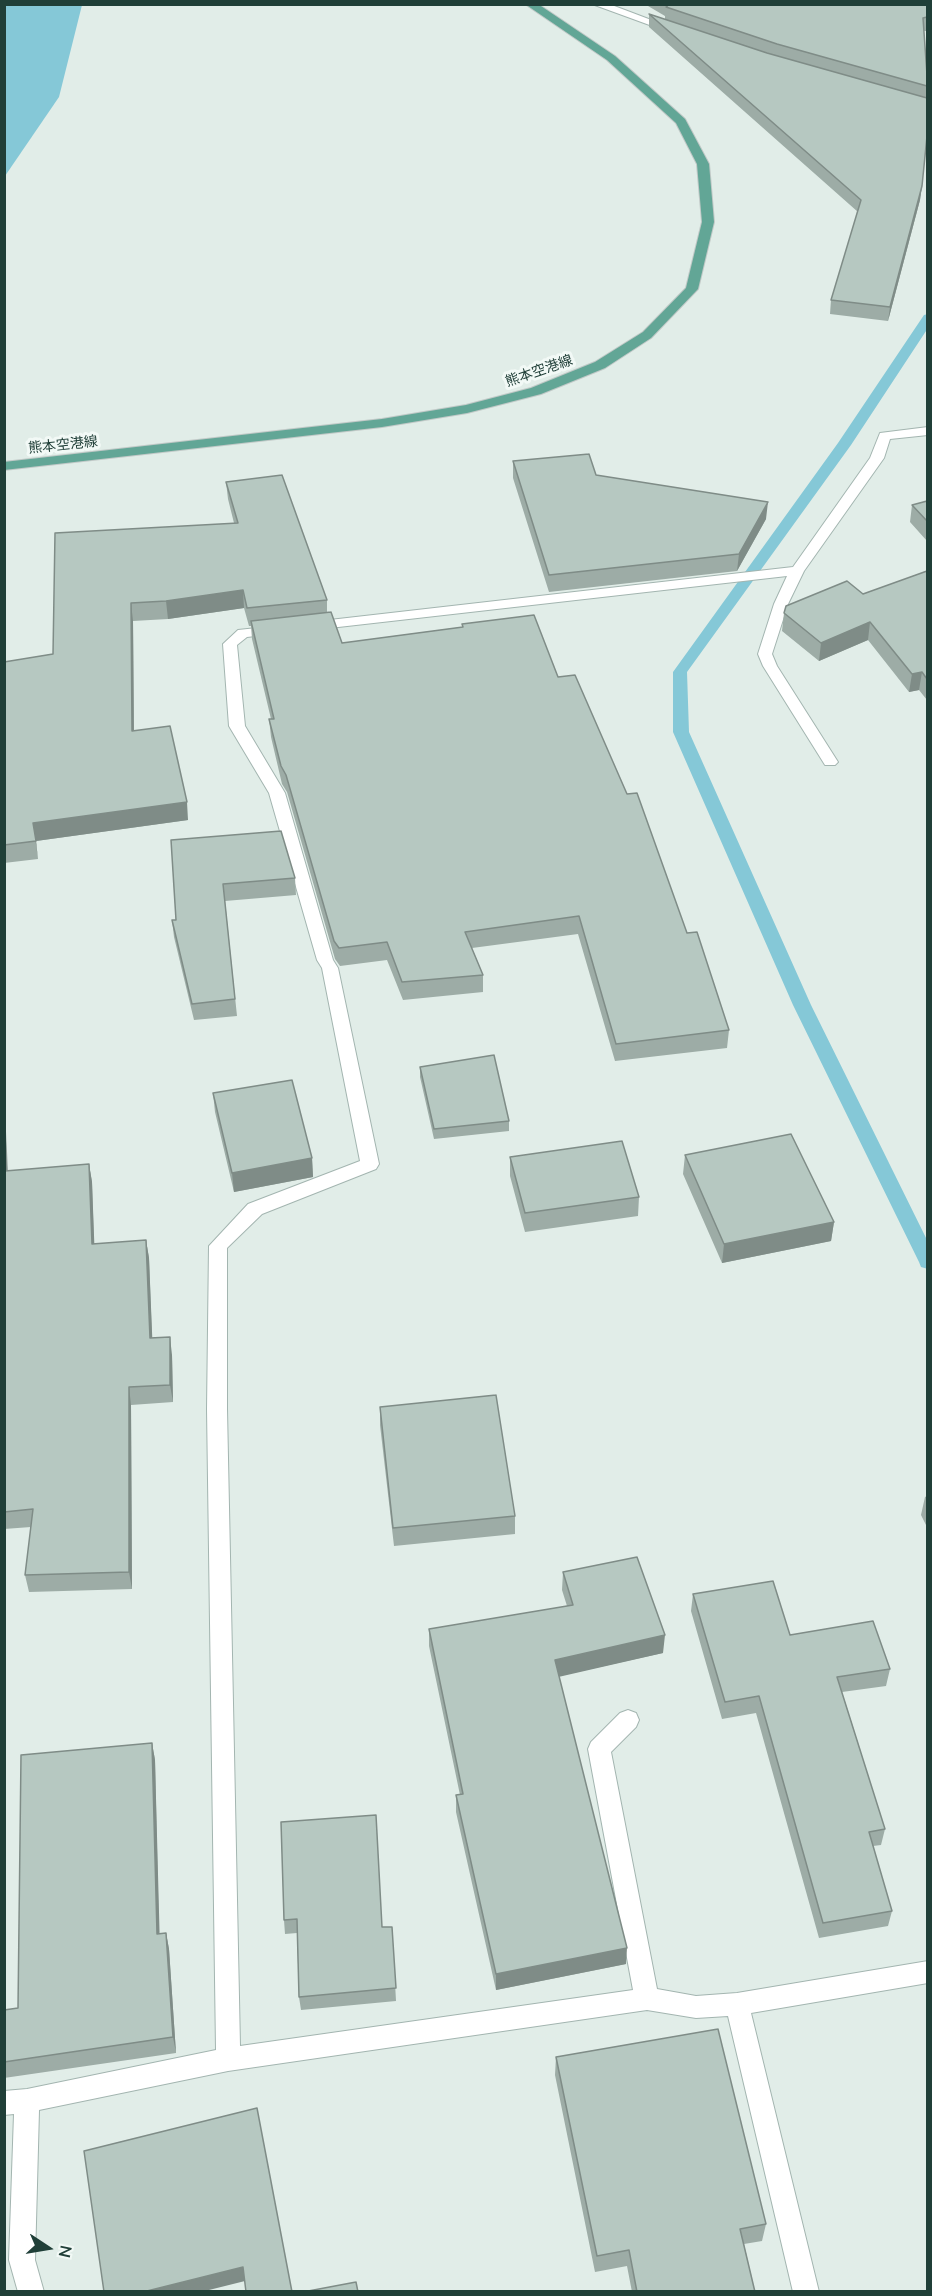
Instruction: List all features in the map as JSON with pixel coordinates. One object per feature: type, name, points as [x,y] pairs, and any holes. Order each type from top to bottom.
[{"type":"main road","name":"熊本空港線","points":[[4,466],[382,423],[467,409],[536,391],[600,365],[647,335],[692,290],[708,222],[703,164],[681,121],[610,58],[530,4]]},
{"type":"street","points":[[597,4],[684,33]]},
{"type":"street","points":[[830,762],[770,666],[765,654],[781,604],[797,571],[877,458],[885,436],[927,431]]},
{"type":"street","points":[[228,2059],[217,1409],[218,1246],[255,1209],[370,1164],[330,968],[325,960],[277,793],[237,726],[230,644],[243,633],[797,571]]},
{"type":"street","points":[[628,1720],[599,1749],[647,1999]]},
{"type":"street","points":[[31,2292],[22,2260],[16,2102],[228,2059],[647,1999],[696,2007],[737,2004],[927,1972]]},
{"type":"street","points":[[737,2004],[806,2292]]},
{"type":"water","points":[[5,4],[82,5],[59,97],[5,176]]},
{"type":"building","points":[[670,4],[927,4],[927,17],[923,18],[927,86],[777,44],[666,7]]},
{"type":"building","points":[[649,14],[767,53],[927,98],[927,136],[922,186],[890,307],[831,300],[861,200]]},
{"type":"building","points":[[589,454],[596,475],[768,502],[739,554],[549,575],[513,461]]},
{"type":"building","points":[[282,475],[327,600],[247,608],[243,590],[166,601],[131,603],[132,731],[170,726],[187,802],[33,823],[36,841],[4,845],[4,662],[53,654],[55,533],[238,523],[226,482]]},
{"type":"building","points":[[927,501],[927,521],[912,505]]},
{"type":"building","points":[[927,571],[927,679],[922,672],[912,674],[870,622],[821,643],[784,613],[786,606],[847,581],[863,594]]},
{"type":"building","points":[[331,612],[342,643],[534,615],[558,677],[575,675],[627,794],[637,793],[687,933],[697,932],[729,1030],[616,1044],[579,916],[465,932],[483,975],[402,982],[387,942],[339,948],[334,941],[286,775],[281,766],[269,719],[274,719],[251,621]]},
{"type":"building","points":[[281,831],[295,878],[223,884],[235,999],[192,1004],[172,920],[176,920],[171,840]]},
{"type":"building","points":[[494,1055],[509,1121],[434,1129],[420,1067]]},
{"type":"building","points":[[292,1080],[312,1158],[232,1173],[213,1093]]},
{"type":"building","points":[[791,1134],[834,1222],[724,1244],[685,1155]]},
{"type":"building","points":[[622,1141],[639,1197],[525,1213],[510,1157]]},
{"type":"building","points":[[4,1159],[5,1171],[89,1164],[92,1244],[146,1240],[150,1338],[170,1337],[170,1385],[129,1387],[129,1572],[25,1575],[33,1509],[4,1512]]},
{"type":"building","points":[[496,1395],[515,1516],[393,1528],[380,1407]]},
{"type":"building","points":[[637,1557],[665,1635],[555,1660],[627,1948],[496,1974],[456,1795],[463,1794],[429,1629],[573,1605],[563,1572]]},
{"type":"building","points":[[773,1581],[790,1635],[873,1621],[890,1669],[837,1677],[885,1829],[869,1832],[892,1911],[823,1923],[759,1696],[725,1702],[693,1594]]},
{"type":"building","points":[[152,1743],[157,1934],[166,1933],[173,2037],[4,2062],[4,2010],[18,2008],[21,1755]]},
{"type":"building","points":[[376,1815],[382,1927],[392,1927],[396,1988],[299,1997],[297,1919],[284,1920],[281,1822]]},
{"type":"building","points":[[718,2029],[766,2224],[740,2229],[755,2292],[637,2292],[629,2250],[597,2256],[556,2057]]},
{"type":"building","points":[[257,2108],[292,2292],[246,2292],[243,2267],[143,2292],[104,2292],[84,2151]]},
{"type":"building","points":[[356,2282],[358,2292],[303,2292]]},
{"type":"waterway","points":[[928,318],[844,445],[680,672],[681,732],[802,1005],[928,1262]]}]
